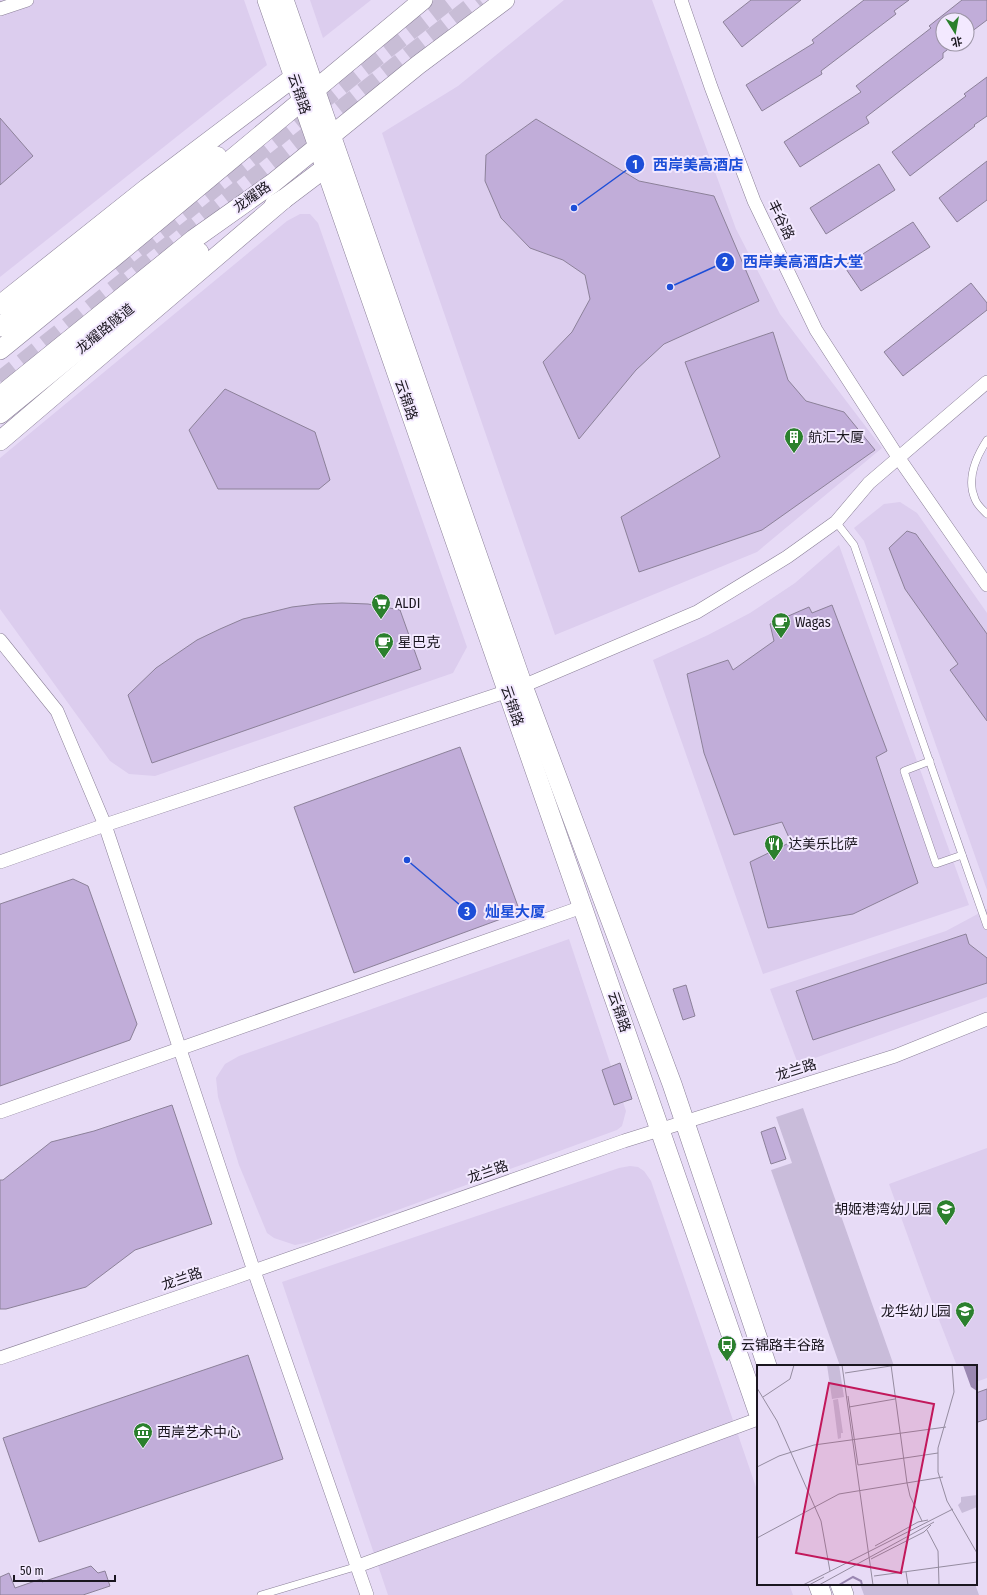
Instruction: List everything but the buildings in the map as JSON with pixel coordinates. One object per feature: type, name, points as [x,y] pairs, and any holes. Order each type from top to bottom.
[{"type":"main road","name":"云锦路","points":[[267,0],[294,77],[308,95]]},
{"type":"main road","name":"云锦路","points":[[284,0],[308,95],[515,689],[582,906],[661,1129],[757,1409]]},
{"type":"main road","points":[[0,350],[423,0]]},
{"type":"main road","name":"龙耀路","points":[[0,396],[194,240],[273,183],[418,65],[505,0]]},
{"type":"main road","points":[[0,305],[147,188],[294,77]]},
{"type":"main road","points":[[204,164],[260,103]]},
{"type":"main road","points":[[0,327],[204,164],[281,117]]},
{"type":"main road","name":"云锦路","points":[[325,141],[325,168],[515,689],[685,1121],[767,1365]]},
{"type":"main road","name":"龙耀路隧道","points":[[210,243],[284,199],[325,168]]},
{"type":"main road","name":"龙耀路隧道","points":[[0,414],[210,243],[273,183]]},
{"type":"main road","name":"龙耀路","points":[[0,441],[284,199]]},
{"type":"main road","points":[[818,1585],[822,1595]]},
{"type":"main road","points":[[840,1585],[844,1595]]},
{"type":"street","points":[[0,9],[27,0]]},
{"type":"street","name":"丰谷路","points":[[681,0],[711,87],[754,201],[816,330],[898,457],[987,585]]},
{"type":"street","points":[[0,862],[105,825],[515,689],[697,612],[787,557],[836,522],[870,483],[898,457],[987,382]]},
{"type":"street","points":[[0,640],[57,711],[105,825],[254,1271],[367,1595]]},
{"type":"street","points":[[0,1112],[582,906]]},
{"type":"street","name":"龙兰路","points":[[0,1358],[254,1271],[624,1141],[895,1056],[987,1019]]},
{"type":"street","points":[[358,1566],[757,1419]]},
{"type":"lane","points":[[987,440],[978,454],[972,473],[972,485],[975,500],[987,514]]},
{"type":"lane","points":[[836,522],[854,544],[987,926]]},
{"type":"lane","points":[[930,761],[904,771],[936,864],[962,855]]},
{"type":"lane","points":[[261,1595],[358,1566]]},
{"type":"shaded area","points":[[0,0],[244,0],[267,65],[0,277]]},
{"type":"shaded area","points":[[310,0],[371,0],[323,38]]},
{"type":"shaded area","points":[[564,0],[652,0],[736,229],[780,314],[882,448],[757,552],[555,635],[382,133],[458,86]]},
{"type":"shaded area","points":[[300,214],[310,214],[318,223],[467,647],[453,673],[155,776],[129,774],[110,761],[0,609],[0,458],[287,221]]},
{"type":"shaded area","points":[[900,502],[917,513],[987,613],[987,890],[864,541],[854,528],[884,504]]},
{"type":"shaded area","points":[[839,545],[969,905],[763,974],[653,660],[708,635],[750,613],[795,583]]},
{"type":"shaded area","points":[[987,909],[987,997],[798,1064],[770,989],[946,931]]},
{"type":"shaded area","points":[[569,939],[626,1111],[622,1126],[617,1130],[310,1242],[295,1245],[274,1238],[267,1233],[239,1165],[218,1097],[216,1078],[225,1064],[239,1056]]},
{"type":"shaded area","points":[[803,1108],[894,1365],[840,1365],[771,1170],[792,1163],[776,1117]]},
{"type":"shaded area","name":"胡姬港湾幼儿园","points":[[987,1148],[987,1378],[977,1382],[977,1365],[957,1365],[889,1184]]},
{"type":"shaded area","points":[[630,1166],[638,1167],[644,1171],[651,1181],[757,1490],[757,1585],[789,1585],[793,1595],[388,1595],[282,1282],[619,1168]]},
{"type":"shaded area","points":[[860,1585],[975,1585],[979,1595],[864,1595]]},
{"type":"tunnel","points":[[115,268],[356,73],[449,0]]},
{"type":"tunnel","points":[[0,381],[480,0]]},
{"type":"place","name":"西岸美高酒店","points":[[574,208]]},
{"type":"place","name":"西岸美高酒店大堂","points":[[670,287]]},
{"type":"place","name":"航汇大厦","points":[[794,454]]},
{"type":"place","name":"ALDI","points":[[381,620]]},
{"type":"place","name":"Wagas","points":[[781,639]]},
{"type":"place","name":"星巴克","points":[[384,659]]},
{"type":"place","name":"灿星大厦","points":[[407,860]]},
{"type":"place","name":"达美乐比萨","points":[[774,861]]},
{"type":"place","name":"胡姬港湾幼儿园","points":[[946,1226]]},
{"type":"place","name":"龙华幼儿园","points":[[965,1328]]},
{"type":"place","name":"云锦路丰谷路","points":[[727,1362]]},
{"type":"place","name":"西岸艺术中心","points":[[143,1449]]}]
